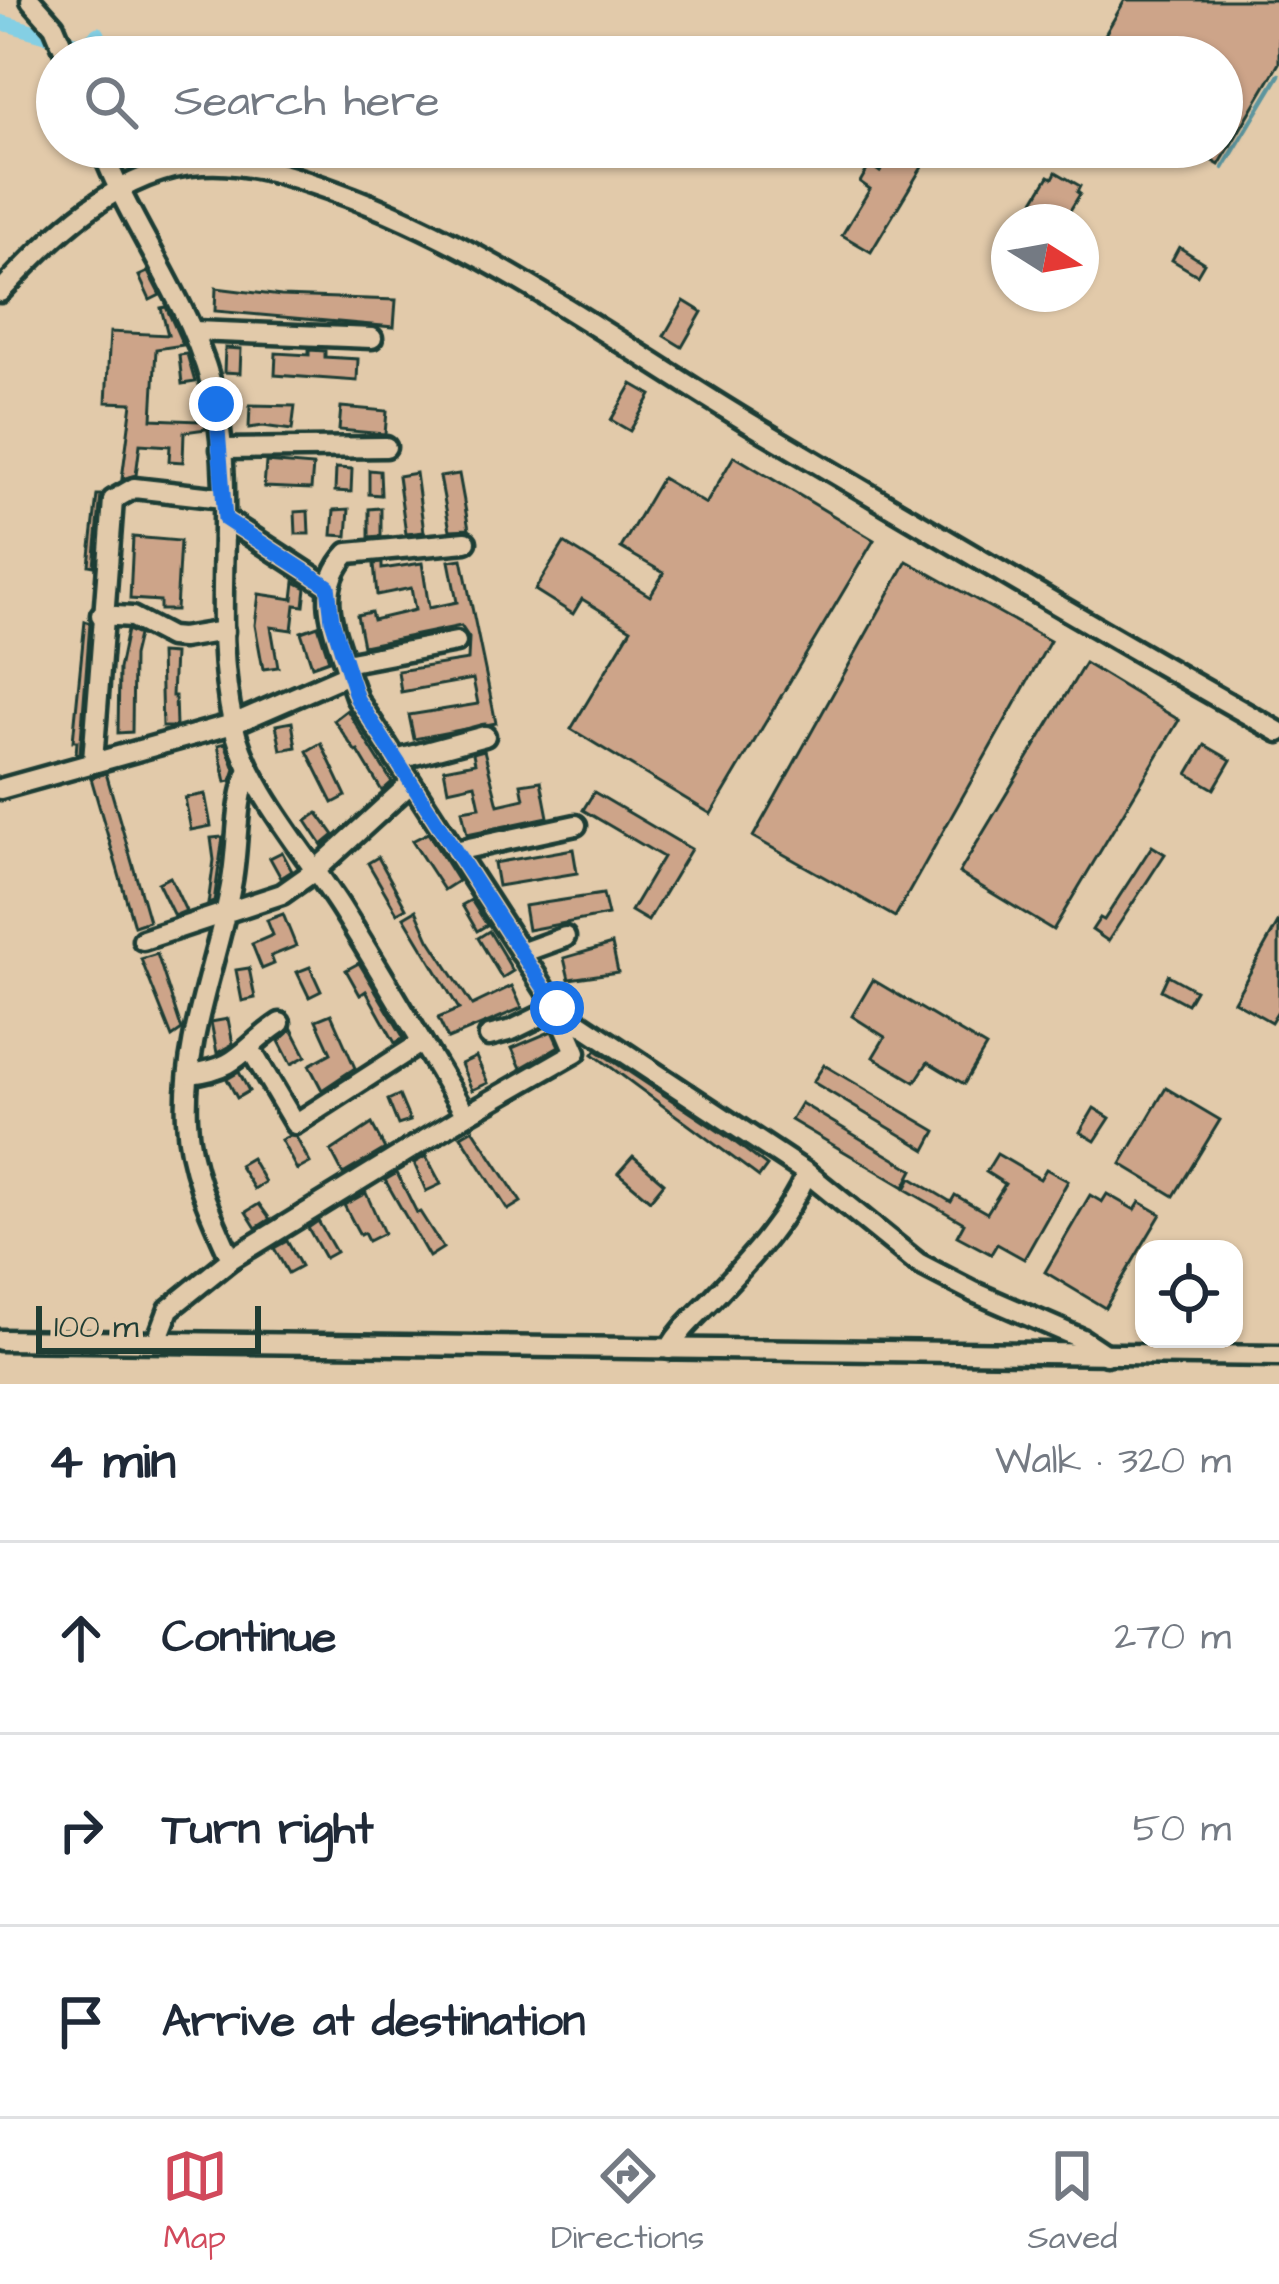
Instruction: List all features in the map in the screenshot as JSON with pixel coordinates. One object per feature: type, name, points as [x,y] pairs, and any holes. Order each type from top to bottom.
[{"type":"street","points":[[31,0],[59,36]]},
{"type":"street","points":[[109,168],[194,331],[216,404],[225,519],[224,632],[233,724],[249,770],[466,1115]]},
{"type":"street","points":[[0,292],[52,238],[118,190],[168,168]]},
{"type":"street","points":[[259,168],[424,226],[529,283],[661,370],[1085,623],[1279,732]]},
{"type":"street","points":[[194,331],[372,338]]},
{"type":"street","points":[[220,449],[386,447]]},
{"type":"street","points":[[93,761],[112,500],[134,488],[222,498]]},
{"type":"street","points":[[225,519],[328,586]]},
{"type":"street","points":[[158,1341],[169,1309],[231,1259],[576,1052],[557,1008],[357,699],[332,620],[328,586],[348,553],[466,542]]},
{"type":"street","points":[[101,615],[132,616],[170,637],[224,632]]},
{"type":"street","points":[[0,789],[233,724],[346,669],[456,642]]},
{"type":"street","points":[[396,760],[485,736]]},
{"type":"street","points":[[231,1259],[205,1201],[187,1120],[206,984],[238,850],[239,793],[249,770]]},
{"type":"street","points":[[143,940],[282,894],[316,870],[411,783]]},
{"type":"street","points":[[455,851],[575,825]]},
{"type":"street","points":[[521,953],[565,937]]},
{"type":"street","points":[[489,1036],[557,1008]]},
{"type":"street","points":[[557,1008],[807,1173],[918,1263],[1106,1354]]},
{"type":"street","points":[[190,1074],[226,1066],[280,1023]]},
{"type":"street","points":[[250,1048],[295,1124],[422,1042]]},
{"type":"street","points":[[669,1349],[683,1325],[717,1294],[795,1201],[807,1173]]},
{"type":"street","points":[[0,1340],[1279,1356]]},
{"type":"building","points":[[1125,0],[1279,0],[1279,63],[1243,124],[1243,36],[1104,36]]},
{"type":"building","points":[[868,168],[880,172],[882,168],[921,168],[871,252],[842,235],[870,189],[860,182]]},
{"type":"building","points":[[1056,172],[1080,186],[1074,204],[1032,204],[1049,176],[1053,178]]},
{"type":"building","points":[[1179,247],[1204,263],[1197,275],[1172,260]]},
{"type":"building","points":[[148,272],[160,295],[150,300],[139,276]]},
{"type":"building","points":[[216,288],[281,296],[396,300],[394,327],[215,311]]},
{"type":"building","points":[[684,301],[702,312],[682,347],[664,336]]},
{"type":"building","points":[[166,307],[183,345],[156,349],[152,419],[198,421],[196,404],[202,403],[206,429],[184,432],[183,462],[169,461],[170,446],[140,444],[136,475],[122,479],[132,403],[106,402],[110,332],[168,335],[161,308]]},
{"type":"building","points":[[225,348],[241,349],[240,373],[224,372]]},
{"type":"building","points":[[309,350],[325,351],[325,357],[358,359],[357,381],[275,375],[276,353],[309,355]]},
{"type":"building","points":[[187,354],[195,382],[182,384],[179,355]]},
{"type":"building","points":[[632,384],[651,395],[630,431],[611,420]]},
{"type":"building","points":[[250,405],[295,406],[292,430],[249,428]]},
{"type":"building","points":[[341,407],[387,411],[385,434],[339,430]]},
{"type":"building","points":[[734,456],[874,540],[711,814],[571,729],[631,629],[582,599],[573,614],[535,590],[564,543],[650,596],[664,573],[621,548],[662,478],[706,504]]},
{"type":"building","points":[[266,462],[313,466],[311,489],[264,487]]},
{"type":"building","points":[[336,468],[352,469],[351,492],[335,491]]},
{"type":"building","points":[[369,470],[380,471],[381,495],[369,494]]},
{"type":"building","points":[[416,473],[424,532],[406,534],[398,476]]},
{"type":"building","points":[[459,474],[469,529],[450,530],[440,477]]},
{"type":"building","points":[[97,495],[101,495],[94,566],[89,565]]},
{"type":"building","points":[[381,508],[381,536],[369,537],[369,509]]},
{"type":"building","points":[[349,509],[347,536],[332,535],[334,510]]},
{"type":"building","points":[[308,511],[309,534],[296,534],[295,512]]},
{"type":"building","points":[[133,537],[180,541],[176,610],[160,610],[160,601],[130,599]]},
{"type":"building","points":[[462,559],[496,723],[414,739],[409,715],[478,704],[473,679],[401,692],[398,671],[468,660],[469,638],[461,626],[363,646],[357,615],[371,612],[373,620],[415,610],[411,588],[377,595],[374,564],[382,563],[382,569],[422,563],[429,608],[457,602],[449,561]]},
{"type":"building","points":[[907,561],[1050,641],[895,917],[753,837]]},
{"type":"building","points":[[295,582],[306,588],[304,606],[295,605],[292,630],[271,627],[278,667],[263,669],[255,625],[259,594],[293,599]]},
{"type":"building","points":[[85,621],[90,623],[80,753],[76,754],[77,741],[73,741]]},
{"type":"building","points":[[318,626],[329,660],[312,666],[301,632]]},
{"type":"building","points":[[127,630],[138,635],[133,656],[132,732],[118,733],[119,669]]},
{"type":"building","points":[[160,653],[174,654],[176,726],[172,727],[162,727]]},
{"type":"building","points":[[1085,663],[1179,720],[1053,930],[959,873]]},
{"type":"building","points":[[347,710],[392,782],[382,791],[334,720]]},
{"type":"building","points":[[292,722],[296,747],[281,750],[276,725]]},
{"type":"building","points":[[225,743],[235,769],[226,782],[218,745]]},
{"type":"building","points":[[321,743],[346,796],[333,803],[307,751]]},
{"type":"building","points":[[1205,745],[1231,760],[1214,789],[1188,774]]},
{"type":"building","points":[[484,750],[498,805],[524,799],[521,784],[541,781],[548,817],[467,834],[462,810],[480,807],[475,784],[448,790],[444,769],[475,763],[473,753]]},
{"type":"building","points":[[106,773],[149,921],[134,926],[91,778]]},
{"type":"building","points":[[594,792],[691,849],[648,921],[631,911],[663,857],[583,810]]},
{"type":"building","points":[[205,794],[211,826],[191,830],[185,798]]},
{"type":"building","points":[[318,813],[334,835],[322,845],[306,821]]},
{"type":"building","points":[[428,833],[458,881],[444,890],[412,841]]},
{"type":"building","points":[[223,837],[214,902],[208,904],[214,860],[211,838]]},
{"type":"building","points":[[1152,846],[1165,854],[1108,941],[1092,930],[1100,918],[1104,920]]},
{"type":"building","points":[[573,849],[577,873],[498,886],[494,863]]},
{"type":"building","points":[[282,852],[292,871],[281,878],[270,858]]},
{"type":"building","points":[[378,857],[406,908],[397,913],[368,863]]},
{"type":"building","points":[[170,877],[186,911],[174,916],[158,883]]},
{"type":"building","points":[[603,894],[608,915],[528,930],[524,906]]},
{"type":"building","points":[[471,900],[487,925],[477,931],[462,905]]},
{"type":"building","points":[[416,910],[472,1005],[512,986],[522,1008],[448,1039],[438,1018],[459,1009],[404,917]]},
{"type":"building","points":[[283,914],[296,946],[271,956],[274,964],[262,969],[252,944],[273,935],[267,920]]},
{"type":"building","points":[[1279,921],[1279,1009],[1271,1022],[1234,1001]]},
{"type":"building","points":[[489,931],[513,971],[502,978],[478,938]]},
{"type":"building","points":[[612,944],[618,972],[569,979],[564,958]]},
{"type":"building","points":[[157,954],[182,1030],[172,1037],[141,959]]},
{"type":"building","points":[[359,963],[404,1038],[395,1043],[366,991],[360,995],[346,970]]},
{"type":"building","points":[[310,967],[321,991],[309,997],[297,972]]},
{"type":"building","points":[[249,968],[255,998],[242,1001],[236,970]]},
{"type":"building","points":[[1168,975],[1195,990],[1187,1004],[1161,990]]},
{"type":"building","points":[[873,980],[986,1047],[964,1084],[928,1062],[915,1082],[873,1057],[885,1037],[852,1016]]},
{"type":"building","points":[[331,1014],[355,1068],[322,1090],[309,1065],[331,1053],[316,1020]]},
{"type":"building","points":[[228,1019],[233,1044],[217,1053],[211,1022]]},
{"type":"building","points":[[292,1029],[306,1056],[291,1064],[279,1041]]},
{"type":"building","points":[[552,1031],[559,1046],[521,1068],[512,1048]]},
{"type":"building","points":[[596,1050],[767,1166],[759,1177],[593,1054]]},
{"type":"building","points":[[476,1057],[488,1083],[472,1090],[461,1064]]},
{"type":"building","points":[[824,1065],[936,1131],[926,1150],[813,1082]]},
{"type":"building","points":[[239,1072],[249,1091],[237,1098],[227,1079]]},
{"type":"building","points":[[1166,1088],[1220,1120],[1174,1196],[1121,1164]]},
{"type":"building","points":[[399,1095],[410,1121],[398,1125],[388,1100]]},
{"type":"building","points":[[801,1103],[913,1170],[904,1187],[791,1120]]},
{"type":"building","points":[[1094,1108],[1110,1118],[1095,1141],[1080,1132]]},
{"type":"building","points":[[372,1124],[385,1149],[343,1174],[331,1151]]},
{"type":"building","points":[[473,1129],[521,1202],[508,1210],[461,1136]]},
{"type":"building","points":[[296,1137],[310,1163],[297,1170],[281,1140]]},
{"type":"building","points":[[997,1154],[1040,1179],[1046,1169],[1068,1181],[1024,1259],[997,1244],[991,1254],[957,1236],[964,1223],[905,1189],[911,1178],[951,1202],[955,1195],[987,1213],[1005,1184],[986,1172]]},
{"type":"building","points":[[426,1156],[441,1184],[426,1191],[414,1163]]},
{"type":"building","points":[[633,1156],[664,1183],[650,1200],[618,1173]]},
{"type":"building","points":[[251,1158],[265,1182],[254,1189],[239,1165]]},
{"type":"building","points":[[397,1173],[417,1213],[443,1248],[429,1257],[385,1180]]},
{"type":"building","points":[[366,1193],[384,1233],[368,1241],[344,1205]]},
{"type":"building","points":[[1107,1194],[1135,1210],[1140,1202],[1161,1214],[1146,1240],[1135,1240],[1135,1258],[1105,1308],[1045,1272],[1090,1195],[1102,1202]]},
{"type":"building","points":[[259,1204],[270,1219],[256,1228],[246,1212]]},
{"type":"building","points":[[318,1221],[336,1252],[325,1258],[308,1228]]},
{"type":"building","points":[[287,1241],[301,1266],[288,1273],[274,1248]]},
{"type":"waterway","points":[[0,22],[50,36]]},
{"type":"waterway","points":[[1243,135],[1279,75]]},
{"type":"route","points":[[216,404],[225,519],[328,586],[332,620],[357,699],[557,1008]]}]
